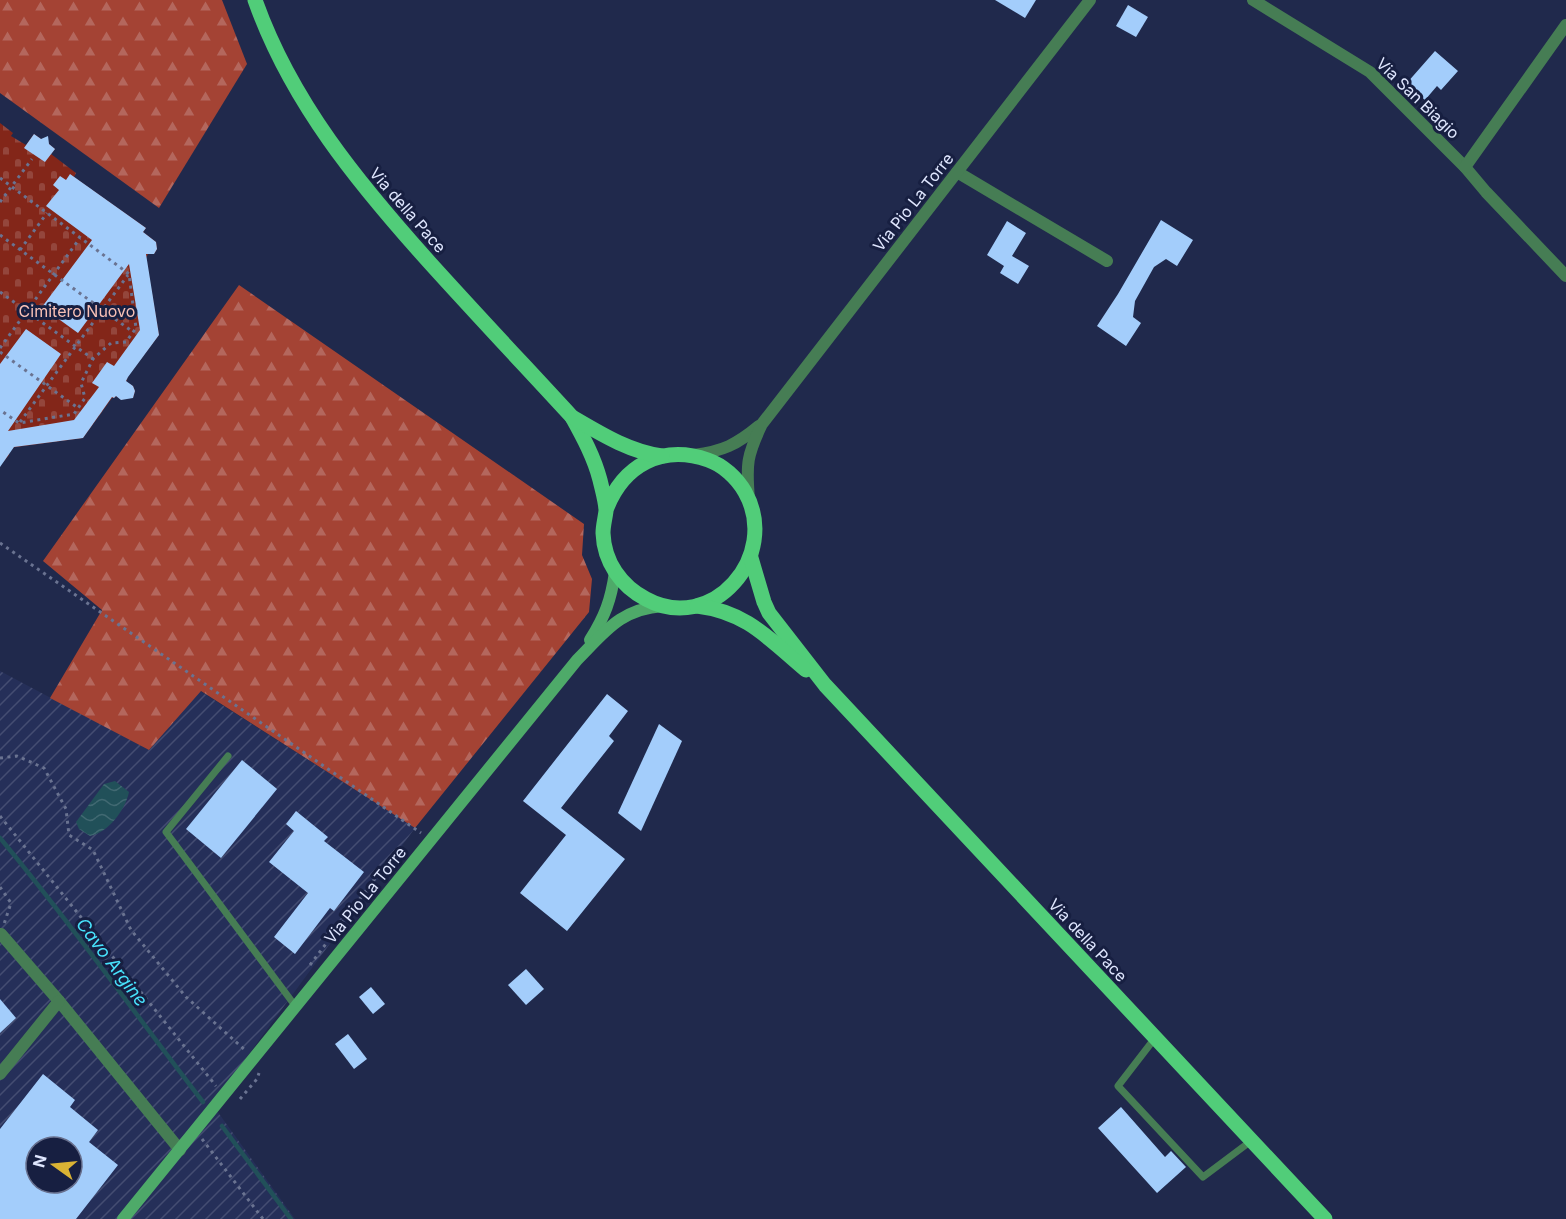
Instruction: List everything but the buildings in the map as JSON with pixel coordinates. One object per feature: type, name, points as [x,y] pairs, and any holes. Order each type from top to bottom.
[{"type":"main road","name":"Via della Pace","points":[[255,0],[283,66],[310,114],[341,158],[382,210],[572,417],[590,450],[600,479],[606,510]]},
{"type":"main road","name":"Via della Pace","points":[[572,417],[616,441],[646,454],[662,456]]},
{"type":"main road","points":[[693,455],[711,461],[727,471],[740,484],[755,518],[756,532],[751,558],[742,575],[729,589],[713,600],[694,606],[664,606],[636,594],[615,572],[605,548],[603,522],[611,497],[627,475],[662,456],[693,455]]},
{"type":"main road","name":"Via della Pace","points":[[751,558],[769,613],[825,685],[1325,1219]]},
{"type":"main road","name":"Via della Pace","points":[[694,606],[727,612],[754,625],[825,685]]},
{"type":"street","name":"Via Pio La Torre","points":[[749,500],[748,460],[762,424],[1090,0]]},
{"type":"street","name":"Via San Biagio","points":[[1252,0],[1370,72],[1465,166],[1486,192],[1566,276]]},
{"type":"street","name":"Via San Biagio","points":[[1465,166],[1566,24]]},
{"type":"street","points":[[957,172],[1107,261]]},
{"type":"street","name":"Via Pio La Torre","points":[[693,455],[720,451],[762,424]]},
{"type":"street","name":"Via Pio La Torre","points":[[577,660],[606,614],[615,572]]},
{"type":"street","name":"Via Pio La Torre","points":[[123,1219],[577,660],[621,617],[641,609],[664,606]]},
{"type":"street","points":[[1,934],[180,1150]]},
{"type":"street","points":[[0,1074],[58,1001]]},
{"type":"lane","points":[[228,756],[166,832],[296,1007]]},
{"type":"lane","points":[[1155,1038],[1118,1086],[1203,1177],[1251,1141]]},
{"type":"path","points":[[0,202],[32,159]]},
{"type":"path","points":[[0,178],[129,274],[136,328],[126,342],[111,344],[93,358],[81,383],[85,398],[74,414],[19,423],[0,410]]},
{"type":"path","points":[[20,250],[47,213]]},
{"type":"path","points":[[0,235],[133,332]]},
{"type":"path","points":[[78,408],[0,350],[80,237]]},
{"type":"path","points":[[19,423],[129,274]]},
{"type":"path","points":[[0,300],[2,294],[93,358]]},
{"type":"path","points":[[0,543],[431,840]]},
{"type":"path","points":[[0,758],[16,756],[44,768],[66,809],[69,835],[93,850],[131,930],[186,997],[253,1060]]},
{"type":"path","points":[[0,816],[216,1087]]},
{"type":"path","points":[[0,887],[11,903],[1,934]]},
{"type":"path","points":[[204,1142],[263,1219]]},
{"type":"shaded area","points":[[0,671],[149,750],[200,691],[415,828],[212,1104],[295,1219],[0,1219]]},
{"type":"green space","points":[[0,0],[222,0],[247,64],[159,208],[0,93]]},
{"type":"green space","name":"Cimitero Nuovo","points":[[0,123],[13,133],[11,136],[26,145],[34,134],[41,139],[47,139],[55,149],[51,154],[76,173],[74,177],[146,228],[143,232],[156,242],[157,249],[154,254],[148,254],[146,258],[159,335],[128,376],[126,382],[133,386],[135,391],[133,398],[122,400],[116,396],[112,398],[83,438],[9,448],[9,455],[0,462]]},
{"type":"green space","points":[[239,285],[584,524],[582,555],[592,579],[589,612],[415,828],[201,691],[149,750],[50,698],[102,610],[43,561]]},
{"type":"water","points":[[115,781],[129,792],[124,806],[110,825],[90,836],[79,829],[76,822],[104,784]]},
{"type":"waterway","name":"Cavo Argine","points":[[0,838],[78,936],[203,1102]]},
{"type":"waterway","points":[[222,1126],[291,1219]]}]
